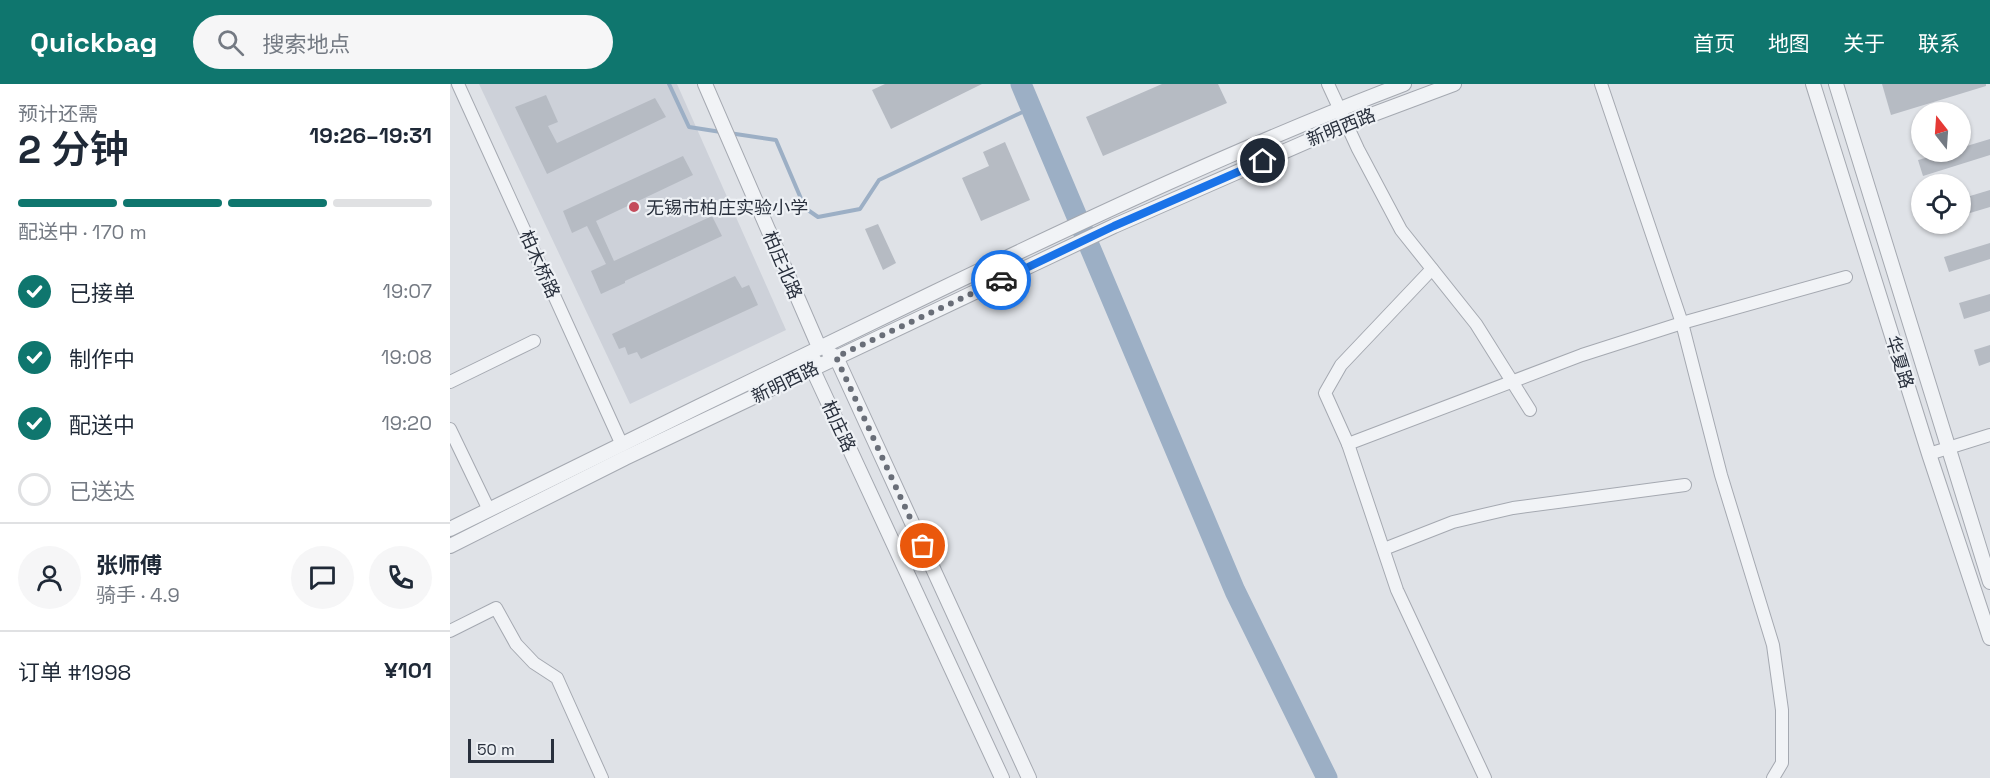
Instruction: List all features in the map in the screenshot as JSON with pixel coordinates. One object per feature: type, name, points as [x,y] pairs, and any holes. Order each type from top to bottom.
[{"type":"street","name":"柏木桥路","points":[[458,84],[622,445]]},
{"type":"street","points":[[1328,84],[1358,149],[1401,230],[1476,324],[1530,410]]},
{"type":"street","name":"新明西路","points":[[450,529],[819,347],[1058,233],[1340,108],[1404,84]]},
{"type":"street","name":"新明西路","points":[[450,546],[625,458],[1114,226],[1347,124],[1454,84]]},
{"type":"street","points":[[1600,84],[1682,323],[1721,475],[1773,645],[1782,710],[1782,763],[1773,778]]},
{"type":"street","name":"华夏路","points":[[1813,84],[1929,454],[1990,638]]},
{"type":"street","name":"华夏路","points":[[1836,84],[1990,582]]},
{"type":"street","name":"柏庄北路","points":[[708,85],[722,124],[819,347]]},
{"type":"street","points":[[1432,269],[1341,365],[1325,393],[1348,444],[1397,590],[1485,778]]},
{"type":"street","points":[[1348,444],[1582,355],[1682,323],[1846,277]]},
{"type":"street","points":[[450,382],[534,341]]},
{"type":"street","points":[[813,370],[819,347],[836,357]]},
{"type":"street","name":"柏庄路","points":[[836,357],[1029,778]]},
{"type":"street","name":"柏庄路","points":[[813,370],[1002,778]]},
{"type":"street","points":[[450,429],[489,510]]},
{"type":"street","points":[[1929,454],[1990,435]]},
{"type":"street","points":[[1384,549],[1453,522],[1513,507],[1684,485]]},
{"type":"street","points":[[450,630],[496,608],[516,644],[534,663],[557,678],[602,778]]},
{"type":"shaded area","name":"无锡市柏庄实验小学","points":[[479,84],[677,84],[786,330],[630,404]]},
{"type":"building","points":[[885,84],[982,84],[891,129],[872,90]]},
{"type":"building","points":[[1162,84],[1218,84],[1227,103],[1103,156],[1086,117]]},
{"type":"building","points":[[1882,84],[1986,84],[1986,86],[1934,102],[1911,102],[1911,109],[1891,115]]},
{"type":"building","points":[[546,95],[558,122],[548,126],[557,143],[655,98],[666,117],[547,174],[515,107]]},
{"type":"building","points":[[1990,139],[1990,155],[1971,161],[1971,145]]},
{"type":"building","points":[[1005,142],[1030,200],[981,221],[962,178],[989,166],[983,152]]},
{"type":"building","points":[[683,156],[693,175],[596,221],[614,261],[712,216],[722,236],[601,294],[591,271],[606,264],[587,226],[572,233],[563,211]]},
{"type":"building","points":[[1919,162],[1968,162],[1929,174],[1922,174]]},
{"type":"building","points":[[1990,190],[1990,207],[1971,213],[1971,196]]},
{"type":"building","points":[[878,224],[896,263],[883,270],[865,229]]},
{"type":"building","points":[[1990,243],[1990,259],[1949,272],[1944,257]]},
{"type":"building","points":[[735,276],[742,288],[749,285],[758,305],[641,359],[637,352],[628,355],[625,347],[619,349],[612,334]]},
{"type":"building","points":[[1990,294],[1990,311],[1964,319],[1959,303]]},
{"type":"building","points":[[1990,345],[1990,362],[1979,366],[1974,350]]},
{"type":"waterway","points":[[669,84],[689,127],[721,132]]},
{"type":"waterway","points":[[1021,84],[1235,591],[1327,778]]},
{"type":"waterway","points":[[729,133],[776,140],[805,208],[818,217],[860,209],[879,180],[1031,108]]},
{"type":"way so far","points":[[923,546],[836,357],[1001,280]]},
{"type":"place","name":"无锡市柏庄实验小学","points":[[634,207]]},
{"type":"route","points":[[1001,280],[1114,226],[1263,161]]}]
